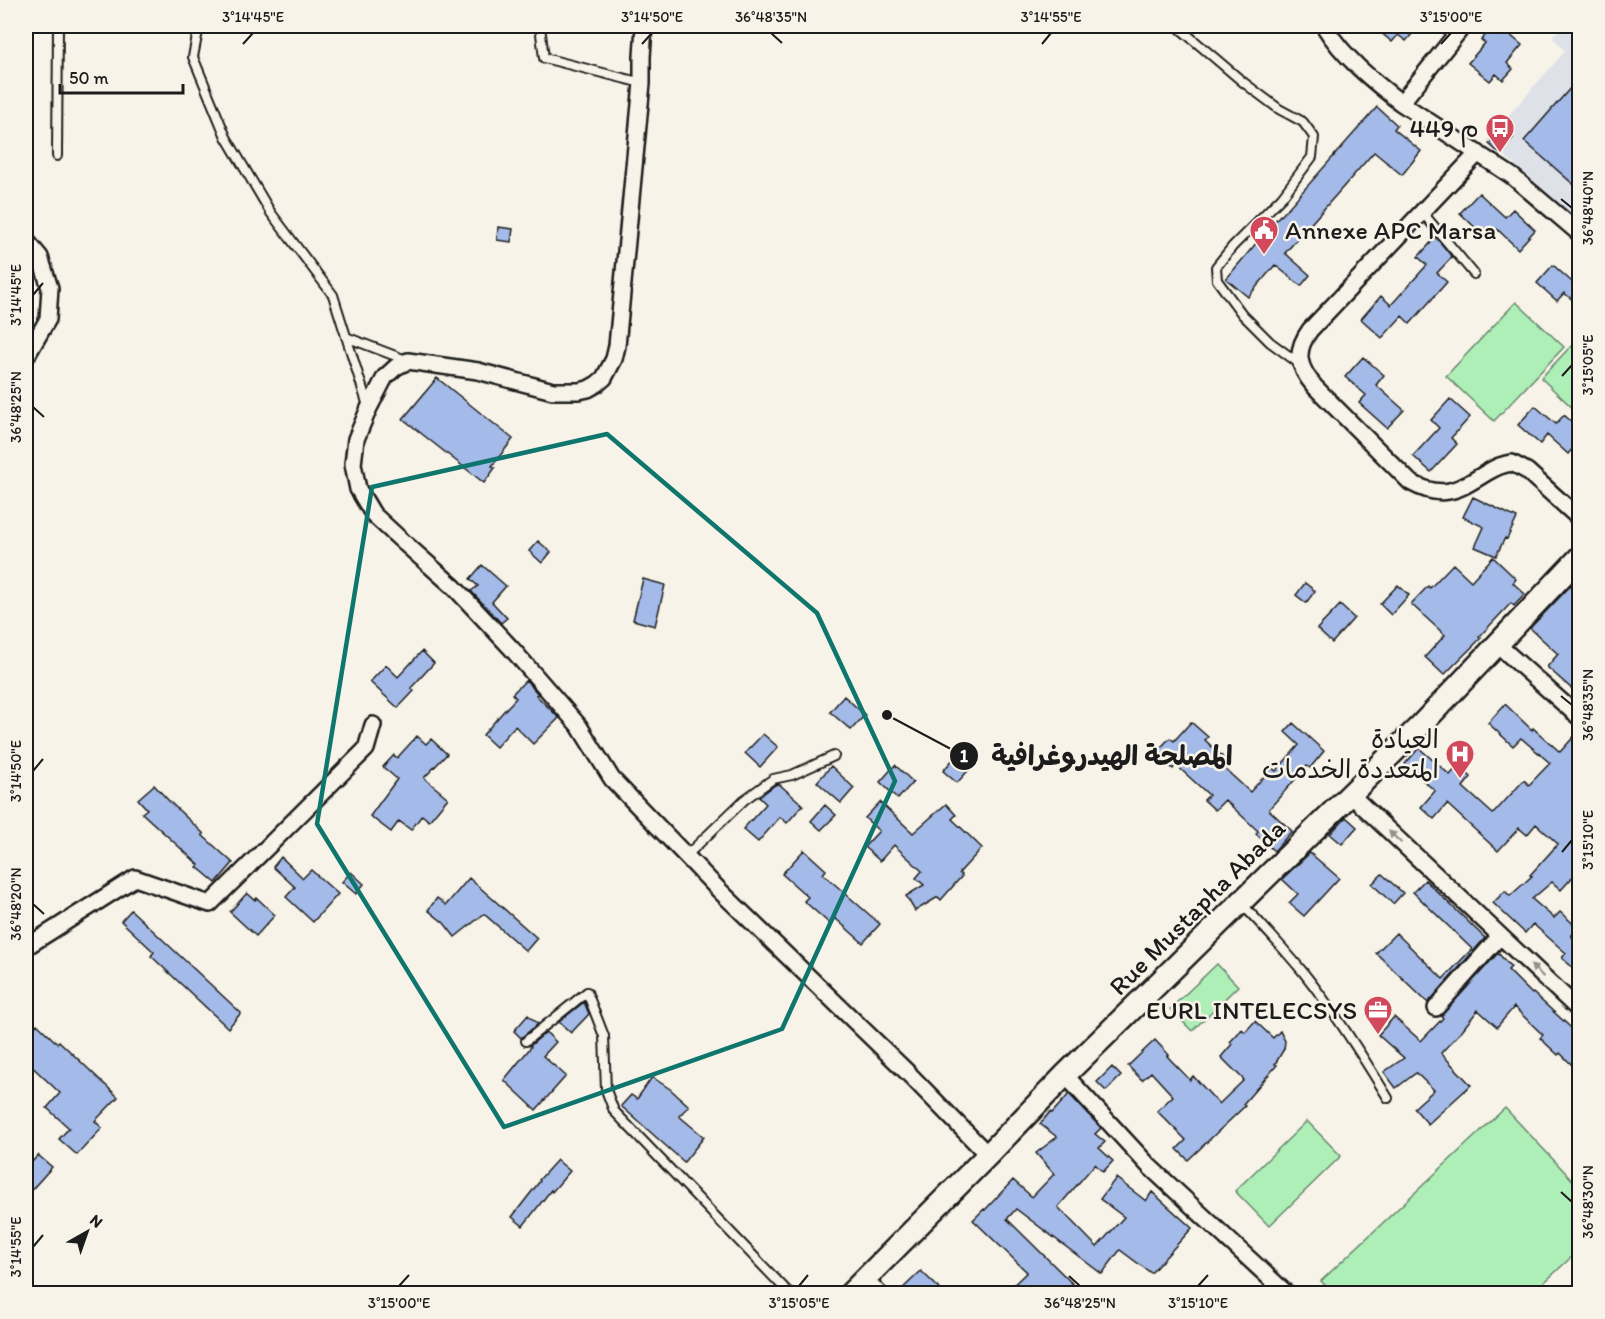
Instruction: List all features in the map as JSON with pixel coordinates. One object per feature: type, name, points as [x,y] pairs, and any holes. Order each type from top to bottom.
[{"type":"main road","name":"Rue Mustapha Abada","points":[[850,1293],[1065,1075],[1421,725],[1580,557]]},
{"type":"street","points":[[644,26],[642,83],[617,346],[614,359],[604,378],[588,389],[553,391],[478,371],[408,361],[396,367],[385,378],[356,439],[353,464],[358,489],[374,514],[454,587],[513,649],[579,726],[612,778],[686,856],[907,1072],[988,1155]]},
{"type":"street","points":[[1324,26],[1352,62],[1367,76],[1401,103],[1512,176],[1580,234]]},
{"type":"street","points":[[1401,103],[1463,26]]},
{"type":"street","points":[[1478,153],[1310,330],[1299,355],[1306,376],[1315,387],[1410,482],[1435,492],[1460,489],[1498,466],[1512,463],[1527,471],[1580,519]]},
{"type":"street","points":[[26,240],[40,257],[50,288],[48,319],[26,357]]},
{"type":"street","points":[[1498,645],[1580,718]]},
{"type":"street","points":[[26,947],[135,878],[210,904],[366,749],[372,725]]},
{"type":"street","points":[[1350,794],[1580,1011]]},
{"type":"street","points":[[1436,1008],[1500,936]]},
{"type":"street","points":[[1065,1075],[1150,1167],[1287,1293]]},
{"type":"lane","points":[[57,156],[58,26]]},
{"type":"lane","points":[[199,26],[193,57],[226,137],[272,213],[333,295],[369,408]]},
{"type":"lane","points":[[540,26],[544,58],[642,83]]},
{"type":"lane","points":[[1177,26],[1243,82],[1279,109],[1303,122],[1314,137],[1312,157],[1282,197],[1233,246],[1216,267],[1217,280],[1242,314],[1270,342],[1302,365]]},
{"type":"lane","points":[[1422,212],[1473,274]]},
{"type":"lane","points":[[346,337],[408,361]]},
{"type":"lane","points":[[686,856],[744,800],[773,779],[792,775],[834,756]]},
{"type":"lane","points":[[1240,902],[1303,973],[1344,1029],[1388,1098]]},
{"type":"lane","points":[[526,1041],[587,992],[604,1036],[606,1090],[614,1111],[790,1293]]},
{"type":"lane","points":[[867,1277],[885,1293]]},
{"type":"path","points":[[1574,26],[1580,30]]},
{"type":"highlighted area","points":[[607,434],[817,613],[895,781],[782,1029],[504,1127],[317,824],[372,487]]},
{"type":"shaded area","points":[[1562,26],[1579,39],[1579,222],[1487,140],[1565,51],[1552,37]]},
{"type":"green space","points":[[1516,302],[1564,347],[1494,421],[1446,376]]},
{"type":"green space","points":[[1571,346],[1579,354],[1579,414],[1541,378]]},
{"type":"green space","points":[[1217,964],[1238,986],[1192,1031],[1170,1009]]},
{"type":"green space","points":[[1505,1108],[1579,1187],[1579,1250],[1533,1293],[1333,1293],[1321,1281]]},
{"type":"green space","points":[[1307,1121],[1341,1156],[1269,1226],[1235,1191]]},
{"type":"building","points":[[1373,26],[1419,26],[1406,41],[1398,35],[1392,42]]},
{"type":"building","points":[[1503,29],[1522,45],[1507,63],[1513,69],[1503,80],[1496,74],[1490,81],[1468,63],[1485,43],[1481,40],[1490,30],[1498,36]]},
{"type":"building","points":[[1580,77],[1580,190],[1524,141]]},
{"type":"building","points":[[1377,107],[1397,125],[1394,129],[1421,151],[1402,175],[1374,152],[1285,253],[1310,275],[1301,286],[1275,265],[1248,297],[1226,279]]},
{"type":"building","points":[[1503,129],[1513,138],[1499,153],[1489,144]]},
{"type":"building","points":[[1479,193],[1505,217],[1513,209],[1535,230],[1518,249],[1497,229],[1487,239],[1460,213]]},
{"type":"building","points":[[498,227],[513,229],[511,242],[497,240]]},
{"type":"building","points":[[1436,237],[1452,257],[1437,273],[1447,282],[1410,324],[1402,316],[1382,338],[1361,319],[1381,296],[1391,305],[1427,265],[1418,257]]},
{"type":"building","points":[[1553,265],[1580,289],[1580,306],[1564,293],[1557,301],[1537,283]]},
{"type":"building","points":[[1363,357],[1384,375],[1376,385],[1404,410],[1387,428],[1359,403],[1366,395],[1345,377]]},
{"type":"building","points":[[437,378],[513,439],[492,466],[495,468],[484,483],[403,419]]},
{"type":"building","points":[[1450,399],[1470,417],[1451,438],[1457,444],[1431,472],[1413,456],[1439,428],[1431,420]]},
{"type":"building","points":[[1535,406],[1556,424],[1564,415],[1580,429],[1580,440],[1568,454],[1547,435],[1540,444],[1518,425]]},
{"type":"building","points":[[1473,497],[1517,518],[1496,556],[1475,547],[1484,527],[1463,517]]},
{"type":"building","points":[[538,541],[551,552],[542,563],[529,551]]},
{"type":"building","points":[[1493,557],[1516,579],[1513,583],[1525,594],[1514,606],[1511,603],[1479,637],[1481,638],[1444,675],[1425,657],[1445,635],[1411,604],[1453,564],[1471,581]]},
{"type":"building","points":[[482,565],[506,586],[492,602],[507,618],[501,623],[471,591],[478,586],[470,579]]},
{"type":"building","points":[[1580,576],[1580,696],[1547,667],[1558,654],[1530,628]]},
{"type":"building","points":[[643,579],[665,585],[655,626],[633,620]]},
{"type":"building","points":[[1305,583],[1315,591],[1306,603],[1296,595]]},
{"type":"building","points":[[1398,585],[1409,595],[1391,615],[1380,604]]},
{"type":"building","points":[[1340,605],[1354,618],[1332,643],[1317,629]]},
{"type":"building","points":[[422,651],[434,663],[411,688],[414,691],[398,708],[370,682],[386,665],[398,677]]},
{"type":"building","points":[[526,680],[538,694],[536,695],[559,718],[533,744],[515,726],[496,747],[483,735],[516,698],[512,694]]},
{"type":"building","points":[[844,696],[865,715],[851,730],[830,712]]},
{"type":"building","points":[[1505,704],[1532,730],[1533,728],[1560,752],[1580,730],[1580,869],[1561,890],[1552,882],[1532,899],[1554,918],[1560,912],[1578,928],[1571,936],[1577,941],[1580,938],[1580,974],[1562,958],[1566,953],[1533,924],[1525,933],[1493,903],[1505,891],[1510,896],[1532,876],[1530,875],[1558,844],[1536,824],[1527,835],[1519,828],[1498,851],[1447,804],[1434,819],[1421,807],[1435,791],[1405,764],[1419,748],[1450,775],[1459,765],[1471,777],[1463,787],[1493,814],[1524,780],[1529,785],[1550,763],[1521,738],[1513,746],[1488,723]]},
{"type":"building","points":[[1191,722],[1208,737],[1205,740],[1229,763],[1224,768],[1250,792],[1272,768],[1276,771],[1299,745],[1285,732],[1293,723],[1324,751],[1310,768],[1307,766],[1269,809],[1292,831],[1274,851],[1256,834],[1258,831],[1225,800],[1215,810],[1204,800],[1209,795],[1176,765],[1173,769],[1155,753],[1170,738],[1174,741]]},
{"type":"building","points":[[763,734],[778,747],[760,767],[745,753]]},
{"type":"building","points":[[417,736],[426,744],[431,739],[447,754],[424,778],[448,798],[429,821],[422,815],[411,830],[399,821],[391,832],[370,816],[397,779],[383,767],[394,755],[397,758]]},
{"type":"building","points":[[960,751],[974,764],[957,783],[943,771]]},
{"type":"building","points":[[895,765],[913,782],[898,799],[880,782]]},
{"type":"building","points":[[831,766],[854,788],[841,803],[817,782]]},
{"type":"building","points":[[779,784],[803,805],[787,823],[780,817],[758,842],[743,829],[766,804],[759,797]]},
{"type":"building","points":[[154,785],[204,834],[202,835],[233,863],[216,883],[142,813],[147,809],[138,799]]},
{"type":"building","points":[[880,802],[913,833],[946,804],[956,815],[952,819],[982,848],[959,873],[962,876],[941,900],[938,897],[915,911],[906,896],[924,885],[916,878],[922,871],[894,845],[880,861],[864,847],[879,831],[865,818]]},
{"type":"building","points":[[825,805],[836,815],[821,830],[811,821]]},
{"type":"building","points":[[1346,817],[1357,827],[1342,844],[1330,834]]},
{"type":"building","points":[[804,850],[826,870],[823,874],[880,924],[863,943],[835,918],[830,924],[804,901],[808,897],[782,874]]},
{"type":"building","points":[[1310,853],[1339,878],[1304,916],[1289,903],[1298,894],[1282,879]]},
{"type":"building","points":[[281,857],[303,878],[311,870],[338,894],[313,922],[286,897],[295,887],[273,867]]},
{"type":"building","points":[[351,872],[364,884],[356,894],[342,882]]},
{"type":"building","points":[[1382,874],[1403,893],[1393,904],[1372,884]]},
{"type":"building","points":[[469,878],[537,938],[526,951],[484,914],[455,937],[444,923],[428,910],[437,898],[446,905]]},
{"type":"building","points":[[1425,880],[1485,938],[1428,1003],[1376,953],[1396,933],[1443,979],[1472,949],[1413,892]]},
{"type":"building","points":[[247,893],[255,900],[257,898],[275,915],[256,936],[230,912]]},
{"type":"building","points":[[131,910],[241,1013],[228,1028],[151,956],[154,952],[121,921]]},
{"type":"building","points":[[1498,953],[1511,967],[1508,970],[1580,1036],[1580,1073],[1560,1053],[1558,1055],[1540,1038],[1543,1035],[1514,1007],[1497,1027],[1478,1010],[1441,1053],[1471,1085],[1428,1124],[1414,1108],[1434,1090],[1416,1073],[1396,1088],[1384,1072],[1404,1058],[1378,1035],[1394,1017],[1421,1041]]},
{"type":"building","points":[[584,1002],[589,1014],[571,1033],[559,1022]]},
{"type":"building","points":[[528,1015],[538,1024],[521,1038],[514,1031]]},
{"type":"building","points":[[1255,1021],[1273,1038],[1280,1031],[1285,1041],[1284,1049],[1275,1064],[1277,1065],[1243,1104],[1245,1106],[1188,1160],[1177,1149],[1186,1140],[1157,1111],[1173,1096],[1151,1072],[1142,1080],[1128,1066],[1155,1040],[1190,1080],[1193,1076],[1219,1104],[1244,1080],[1221,1057],[1232,1044],[1230,1042],[1242,1029],[1245,1032]]},
{"type":"building","points":[[37,1024],[57,1043],[59,1041],[118,1097],[95,1121],[102,1128],[77,1155],[59,1139],[69,1128],[47,1108],[60,1093],[26,1061],[26,1036]]},
{"type":"building","points":[[546,1032],[556,1042],[543,1056],[566,1076],[536,1110],[504,1080],[530,1046]]},
{"type":"building","points":[[1112,1067],[1121,1076],[1106,1091],[1097,1082]]},
{"type":"building","points":[[652,1077],[689,1106],[679,1116],[704,1137],[684,1162],[621,1106],[631,1095],[637,1099]]},
{"type":"building","points":[[1069,1094],[1101,1128],[1095,1134],[1105,1142],[1099,1148],[1113,1161],[1103,1172],[1095,1164],[1058,1207],[1097,1247],[1124,1217],[1100,1199],[1116,1178],[1146,1201],[1152,1192],[1192,1228],[1151,1273],[1120,1250],[1102,1274],[1016,1209],[1007,1219],[1082,1293],[1005,1293],[1027,1272],[973,1220],[1013,1180],[1032,1197],[1054,1174],[1036,1153],[1057,1137],[1040,1124]]},
{"type":"building","points":[[38,1155],[52,1167],[26,1196],[26,1169]]},
{"type":"building","points":[[557,1160],[570,1171],[552,1192],[551,1190],[523,1226],[512,1217]]},
{"type":"building","points":[[921,1271],[944,1293],[898,1293]]},
{"type":"place","name":"م 449","points":[[1500,154]]},
{"type":"place","name":"Annexe APC Marsa","points":[[1264,256]]},
{"type":"place","name":"المصلحة الهيدروغرافية","points":[[887,715]]},
{"type":"place","name":"العيادة المتعددة الخدمات","points":[[1460,780]]},
{"type":"place","name":"EURL INTELECSYS","points":[[1378,1036]]}]
